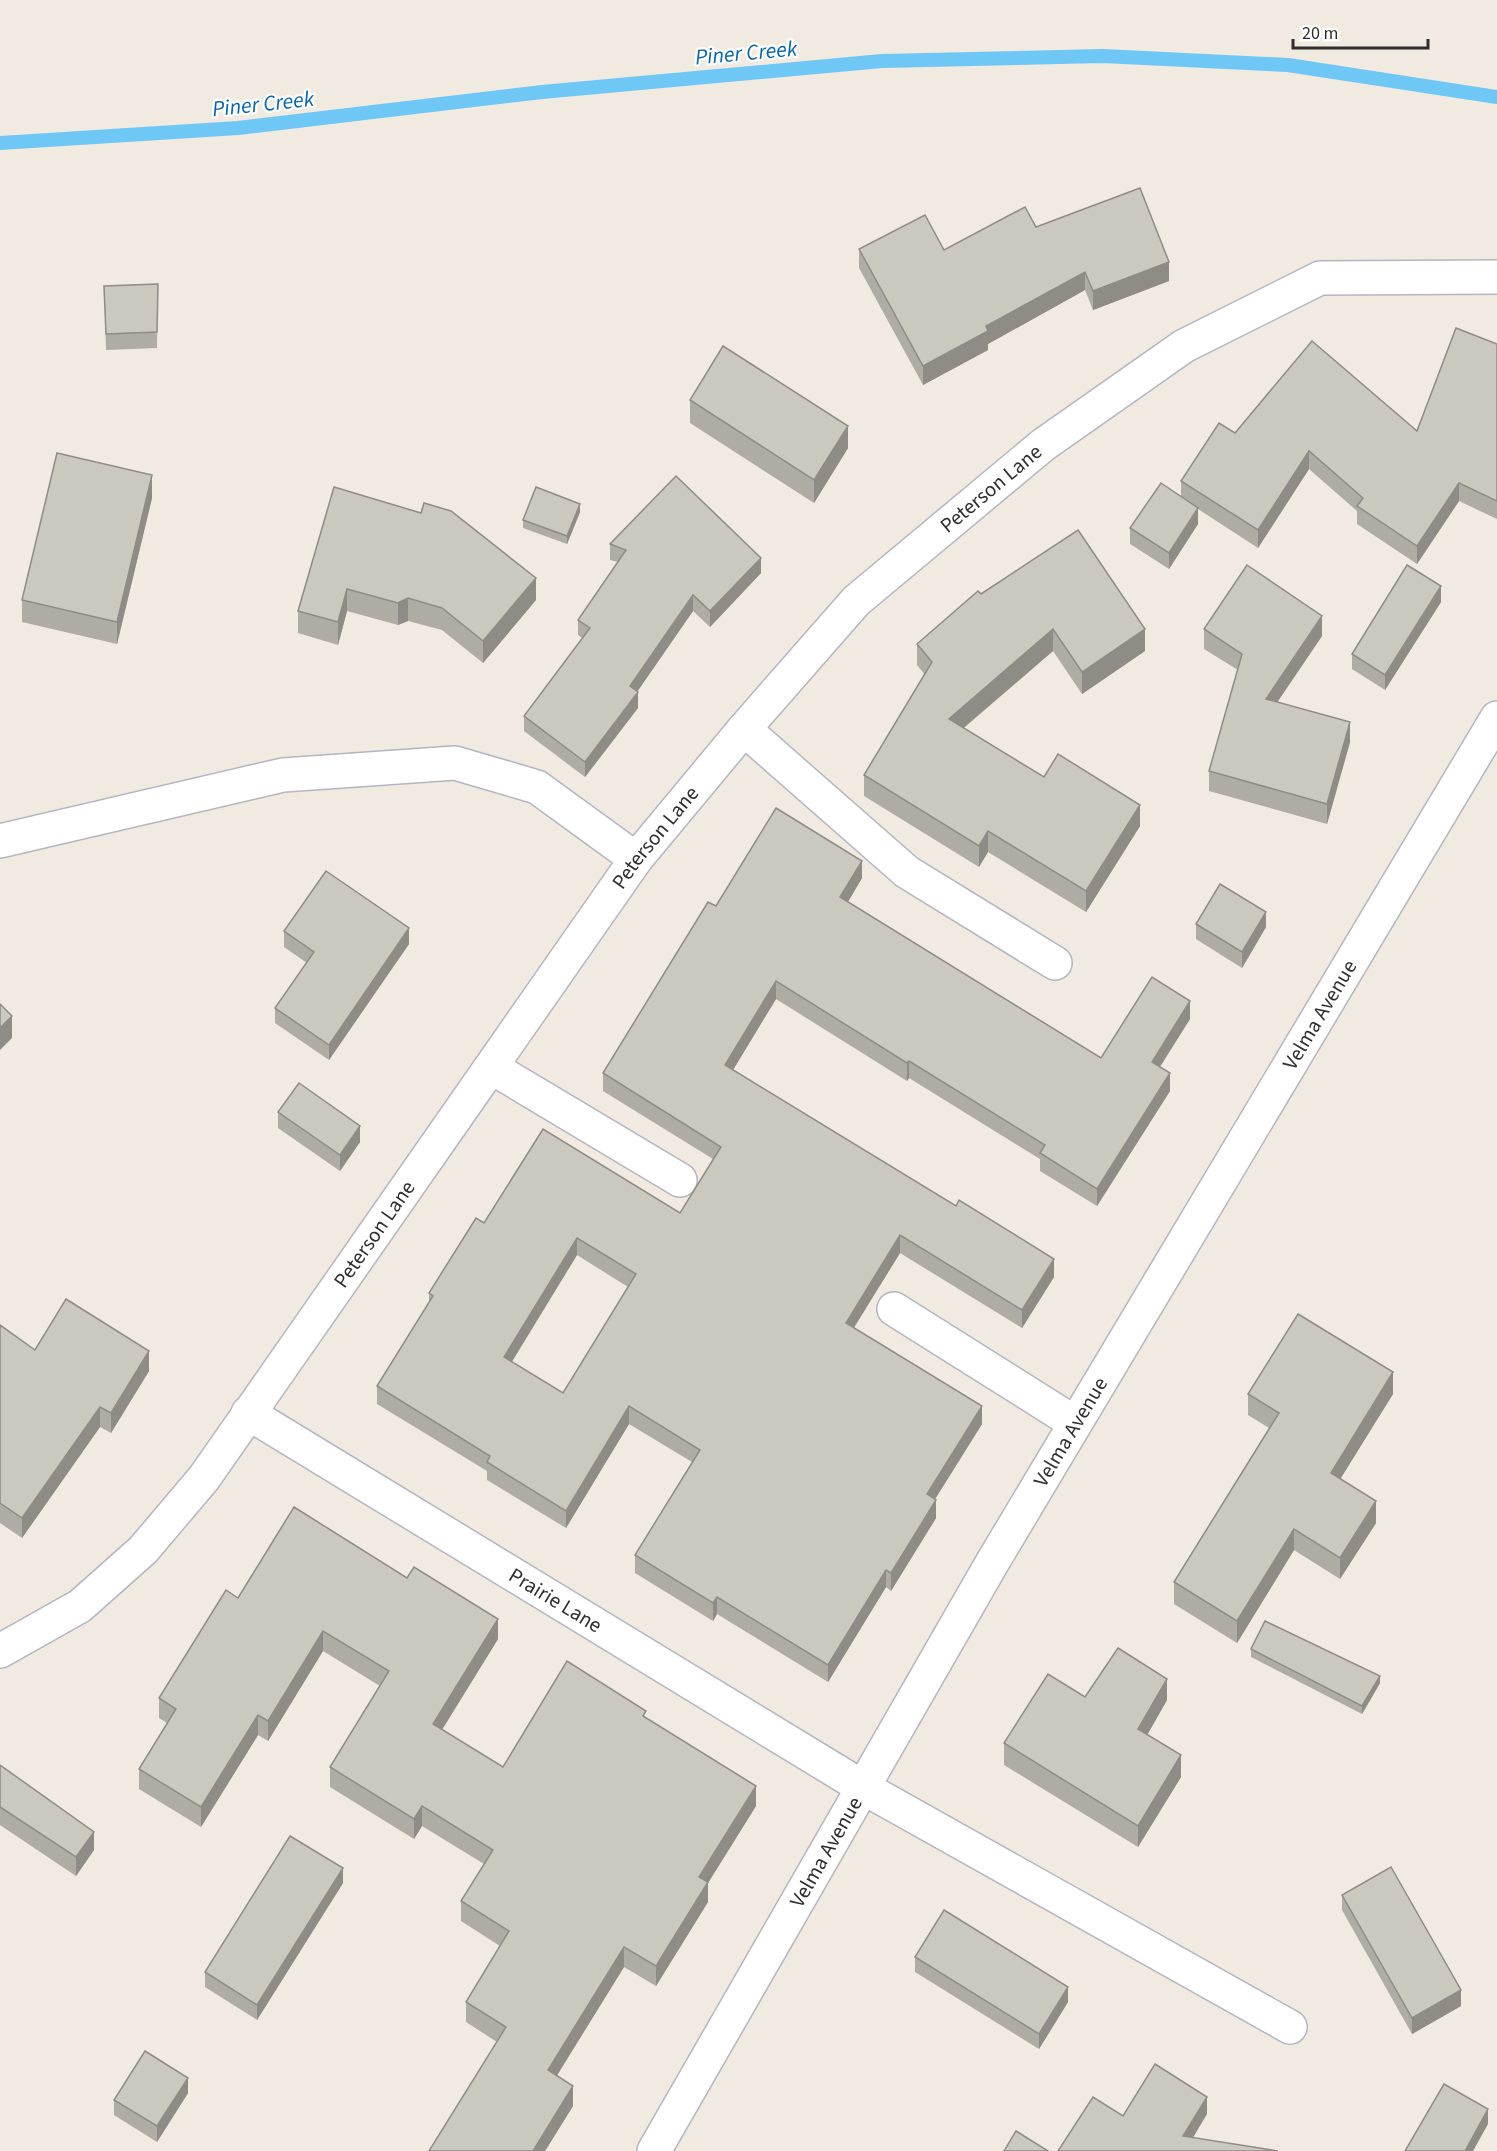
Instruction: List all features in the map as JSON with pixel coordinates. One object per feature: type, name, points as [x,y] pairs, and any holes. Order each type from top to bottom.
[{"type":"street","name":"Peterson Lane","points":[[0,1651],[80,1606],[143,1550],[204,1478],[636,859],[744,729],[856,601],[1043,445],[1184,346],[1320,278],[1497,277]]},
{"type":"street","points":[[744,729],[907,872],[1055,963]]},
{"type":"street","name":"Velma Avenue","points":[[654,2151],[992,1563],[1493,735]]},
{"type":"street","points":[[0,841],[283,775],[454,764],[537,786],[636,859]]},
{"type":"street","points":[[491,1067],[680,1180]]},
{"type":"street","points":[[894,1309],[1075,1423]]},
{"type":"street","name":"Prairie Lane","points":[[248,1413],[864,1788],[1290,2027]]},
{"type":"building","points":[[1140,188],[1169,262],[1093,291],[1085,272],[986,326],[988,331],[923,366],[859,249],[925,215],[944,250],[1025,207],[1036,227]]},
{"type":"building","points":[[158,284],[157,332],[106,334],[104,286]]},
{"type":"building","points":[[1456,328],[1497,344],[1497,501],[1459,483],[1417,546],[1357,506],[1363,498],[1309,451],[1258,530],[1181,481],[1219,423],[1235,433],[1312,341],[1417,431]]},
{"type":"building","points":[[723,346],[848,426],[814,480],[690,400]]},
{"type":"building","points":[[57,453],[152,475],[117,622],[22,600]]},
{"type":"building","points":[[676,476],[761,558],[710,611],[693,595],[630,686],[638,692],[585,762],[524,716],[590,628],[578,620],[626,550],[610,544]]},
{"type":"building","points":[[1161,483],[1198,508],[1169,553],[1130,528]]},
{"type":"building","points":[[334,487],[421,513],[424,503],[451,511],[536,578],[483,641],[442,608],[408,598],[398,603],[347,589],[338,622],[298,611]]},
{"type":"building","points":[[536,487],[580,504],[567,536],[523,520]]},
{"type":"building","points":[[1078,530],[1145,629],[1082,672],[1053,629],[949,719],[1044,777],[1058,754],[1140,805],[1086,891],[988,831],[979,846],[864,775],[932,662],[917,644],[978,591],[981,594]]},
{"type":"building","points":[[1247,565],[1322,616],[1266,699],[1350,722],[1327,804],[1209,771],[1242,654],[1204,629]]},
{"type":"building","points":[[1407,565],[1441,586],[1385,675],[1352,654]]},
{"type":"building","points":[[776,808],[862,861],[840,897],[1101,1058],[1152,977],[1190,1001],[1152,1062],[1170,1073],[1097,1189],[1040,1153],[1045,1145],[909,1061],[907,1063],[776,981],[725,1065],[956,1206],[959,1200],[1054,1259],[1022,1310],[900,1235],[846,1323],[982,1406],[927,1494],[936,1500],[891,1573],[886,1570],[828,1665],[717,1597],[713,1603],[635,1555],[700,1450],[629,1406],[566,1511],[487,1462],[490,1456],[377,1386],[433,1296],[429,1293],[476,1218],[484,1223],[543,1129],[680,1213],[721,1147],[603,1073],[708,902],[716,906]],"holes":[[[577,1238],[636,1274],[563,1393],[504,1357]]]},
{"type":"building","points":[[326,871],[409,928],[329,1045],[275,1008],[314,952],[284,931]]},
{"type":"building","points":[[1220,884],[1266,912],[1242,952],[1196,924]]},
{"type":"building","points":[[0,1004],[12,1016],[0,1028]]},
{"type":"building","points":[[299,1083],[360,1126],[340,1155],[278,1112]]},
{"type":"building","points":[[66,1299],[149,1351],[111,1413],[100,1407],[22,1518],[0,1503],[0,1325],[35,1350]]},
{"type":"building","points":[[1298,1314],[1393,1372],[1331,1473],[1376,1501],[1340,1558],[1294,1529],[1237,1621],[1174,1582],[1279,1413],[1248,1394]]},
{"type":"building","points":[[294,1507],[407,1578],[414,1567],[498,1619],[433,1724],[503,1767],[567,1661],[646,1711],[643,1716],[756,1786],[699,1877],[708,1882],[656,1966],[624,1947],[548,2070],[573,2086],[533,2151],[429,2151],[506,2027],[466,2002],[509,1931],[461,1901],[493,1850],[422,1806],[414,1819],[330,1767],[389,1671],[323,1631],[268,1721],[258,1715],[201,1807],[139,1769],[176,1709],[159,1698],[226,1590],[238,1598]]},
{"type":"building","points":[[1265,1621],[1380,1676],[1362,1706],[1251,1649]]},
{"type":"building","points":[[1118,1648],[1167,1679],[1138,1729],[1181,1755],[1138,1826],[1004,1743],[1048,1674],[1085,1697]]},
{"type":"building","points":[[0,1765],[94,1832],[76,1857],[0,1807]]},
{"type":"building","points":[[290,1836],[343,1868],[257,2005],[205,1972]]},
{"type":"building","points":[[1391,1867],[1461,1990],[1412,2018],[1342,1895]]},
{"type":"building","points":[[944,1910],[1068,1987],[1039,2034],[915,1957]]},
{"type":"building","points":[[145,2051],[188,2078],[157,2126],[114,2100]]},
{"type":"building","points":[[1155,2064],[1207,2097],[1183,2136],[1278,2151],[1058,2151],[1093,2097],[1123,2116]]},
{"type":"building","points":[[1444,2084],[1488,2109],[1465,2151],[1405,2151]]},
{"type":"building","points":[[1016,2131],[1048,2151],[1004,2151]]},
{"type":"waterway","name":"Piner Creek","points":[[0,143],[238,128],[542,92],[882,61],[1103,56],[1288,65],[1497,97]]}]
